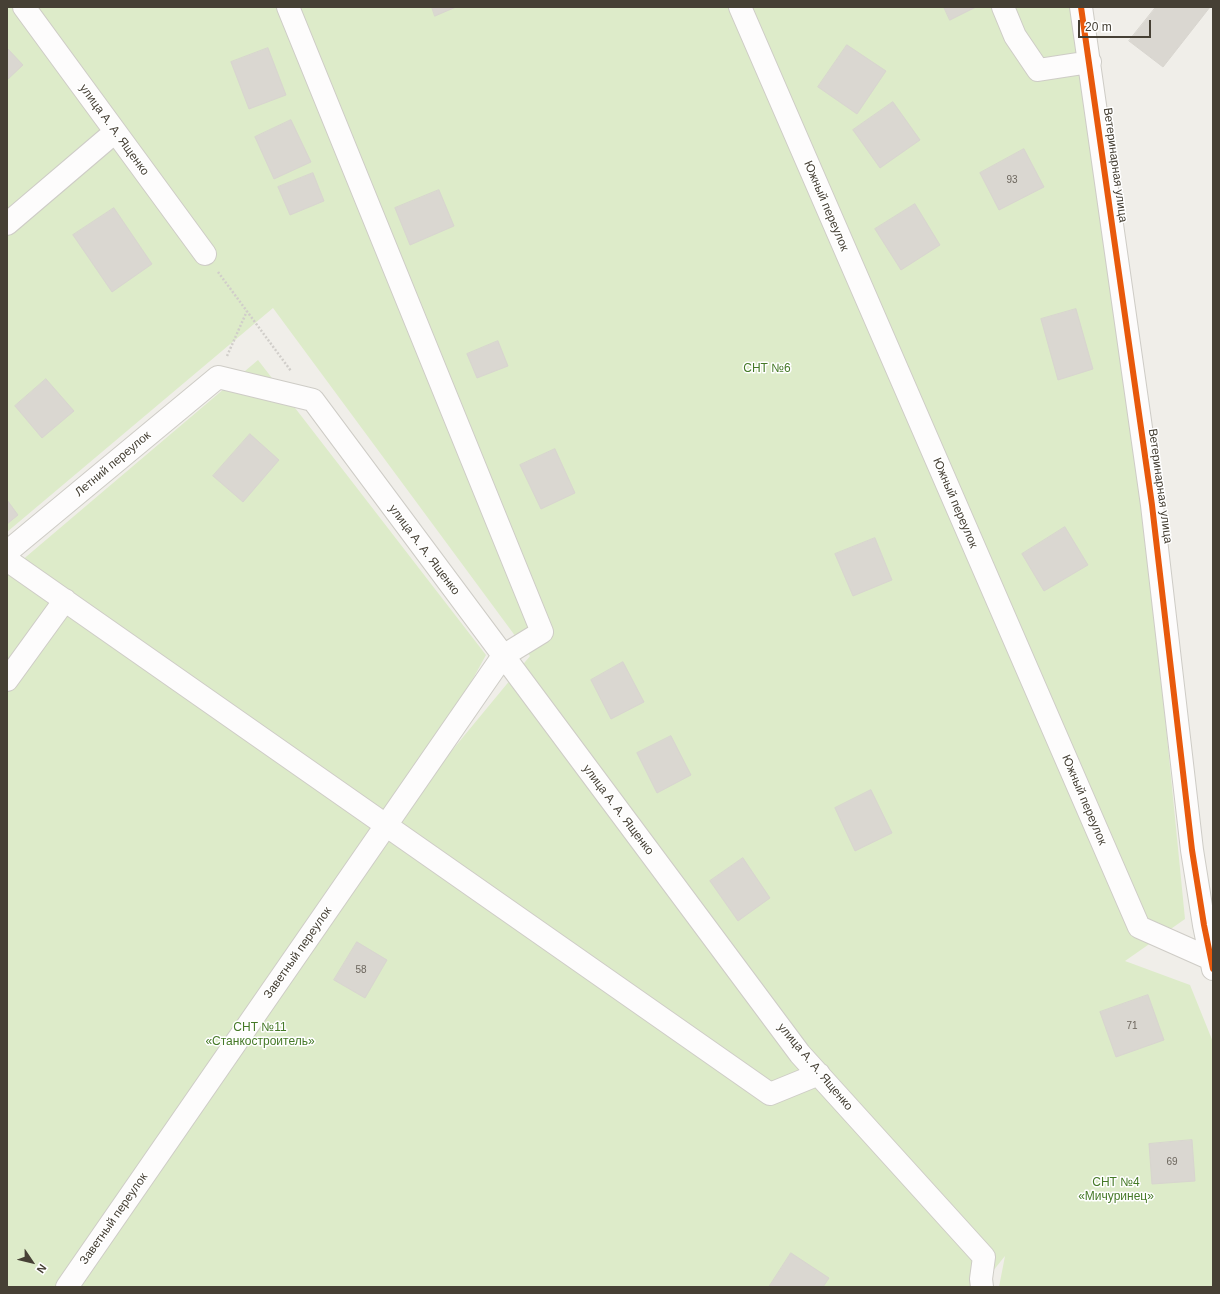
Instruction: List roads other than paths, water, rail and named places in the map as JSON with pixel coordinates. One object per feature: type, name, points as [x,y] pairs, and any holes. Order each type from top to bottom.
[{"type":"street","name":"улица А. А. Ященко","points":[[24,7],[205,254]]},
{"type":"street","name":"Заветный переулок","points":[[67,1287],[503,656],[542,632],[288,7]]},
{"type":"street","name":"Южный переулок","points":[[740,7],[1139,927],[1212,964]]},
{"type":"street","points":[[1003,7],[1015,36],[1038,70],[1090,62]]},
{"type":"street","points":[[1082,17],[1098,7]]},
{"type":"street","name":"Ветеринарная улица","points":[[1082,17],[1090,62],[1152,505],[1192,850],[1212,964]]},
{"type":"street","points":[[7,224],[115,132]]},
{"type":"street","name":"улица А. А. Ященко","points":[[218,376],[313,400],[800,1054],[984,1257],[981,1279],[982,1287]]},
{"type":"street","name":"Летний переулок","points":[[7,552],[218,376]]},
{"type":"street","points":[[7,560],[770,1094],[819,1074]]},
{"type":"street","points":[[7,680],[64,600]]},
{"type":"park label","name":"СНТ №6","points":[[767,369]]},
{"type":"park label","name":"СНТ №11 «Станкостроитель»","points":[[260,1035]]},
{"type":"park label","name":"СНТ №4 «Мичуринец»","points":[[1116,1190]]}]
